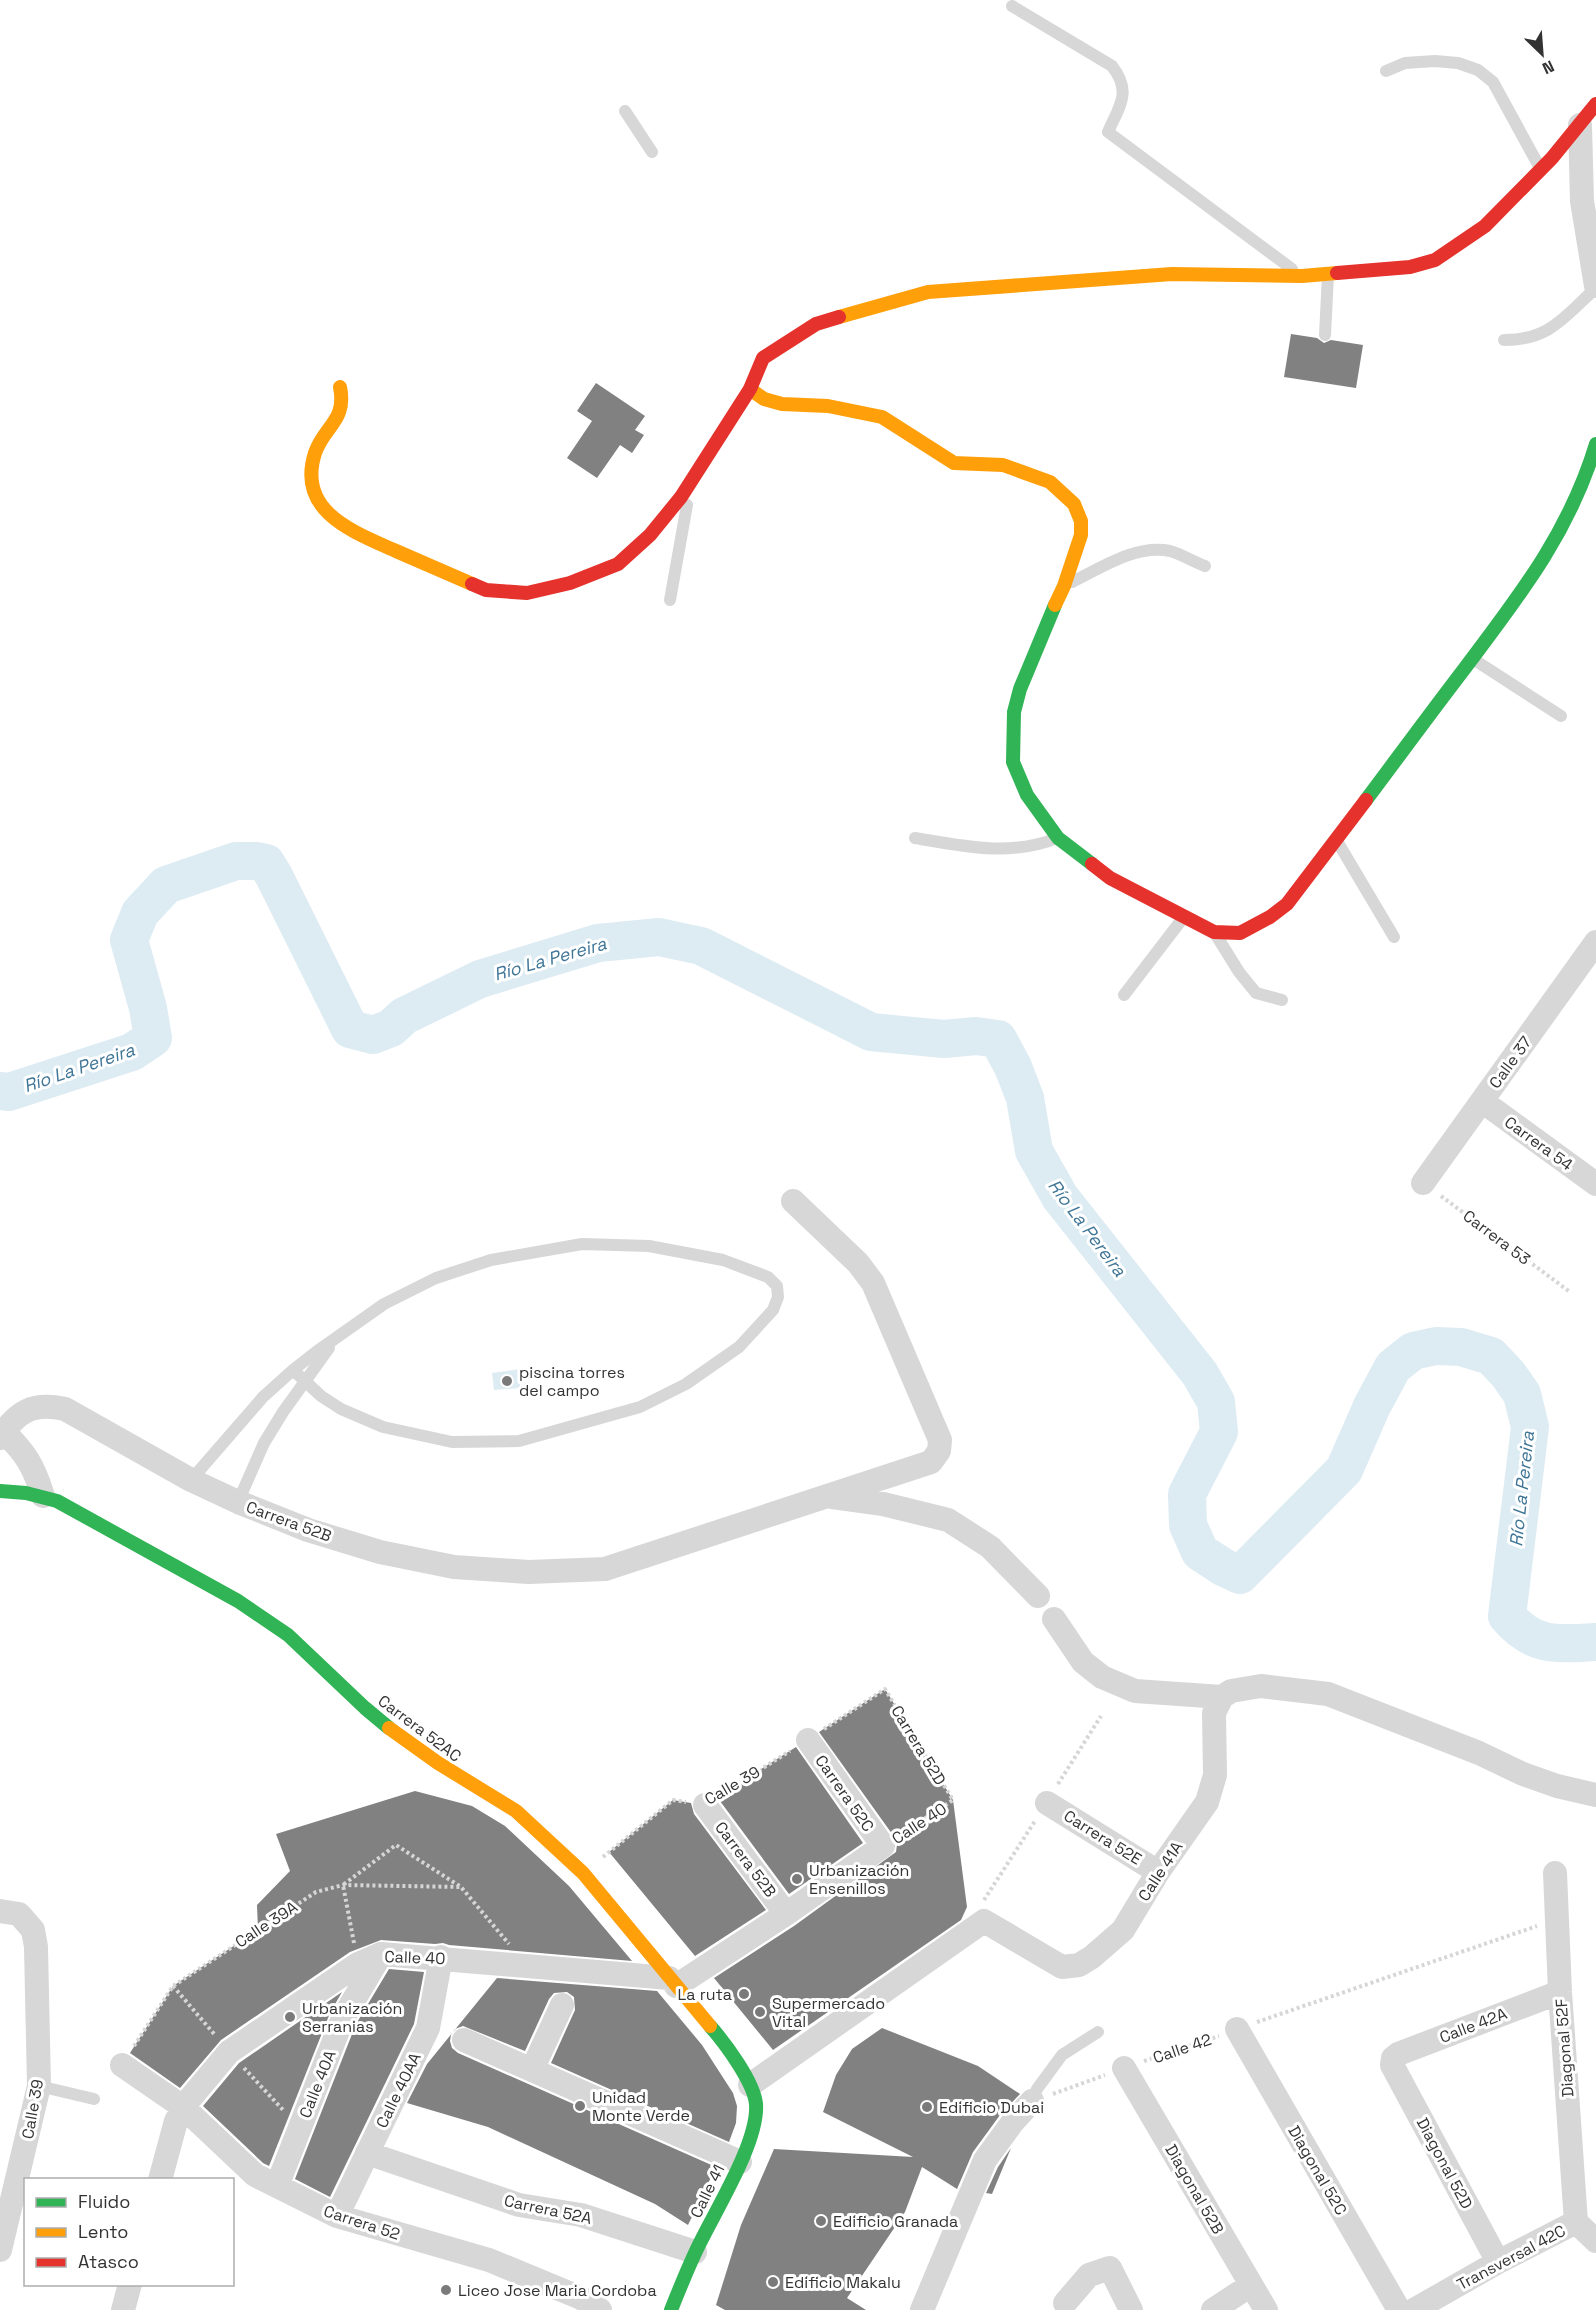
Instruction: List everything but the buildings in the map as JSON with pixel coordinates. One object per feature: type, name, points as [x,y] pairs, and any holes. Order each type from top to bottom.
[{"type":"street","points":[[340,387],[342,405],[336,419],[316,449],[310,476],[317,500],[331,518],[347,529],[486,590],[527,593],[570,583],[618,564],[650,535],[692,480],[750,389],[763,358],[816,324],[927,292],[1172,274],[1302,276],[1410,267],[1435,260],[1485,226],[1541,169],[1596,104]]},
{"type":"street","points":[[1580,124],[1582,201],[1596,287]]},
{"type":"street","points":[[750,389],[764,399],[782,404],[828,406],[882,417],[954,463],[1003,465],[1050,482],[1074,504],[1081,521],[1081,535],[1064,586],[1020,689],[1014,712],[1013,762],[1027,795],[1059,838],[1110,878],[1214,932],[1240,933],[1270,917],[1287,904],[1535,573],[1577,503],[1591,466],[1596,444]]},
{"type":"street","name":"Calle 37","points":[[1423,1183],[1596,942]]},
{"type":"street","name":"Carrera 54","points":[[1482,1101],[1596,1184]]},
{"type":"street","name":"Carrera 52B","points":[[43,1496],[35,1472],[22,1449],[2,1435],[15,1417],[34,1407],[65,1408],[191,1480],[308,1530],[380,1552],[454,1567],[529,1572],[605,1569],[931,1462],[939,1451],[940,1440],[873,1283],[858,1263],[793,1200]]},
{"type":"street","name":"Carrera 52AC","points":[[0,1491],[43,1496],[57,1501],[238,1601],[288,1635],[365,1708],[438,1763],[516,1810],[583,1873],[717,2034],[750,2085]]},
{"type":"street","points":[[827,1496],[883,1504],[948,1520],[990,1548],[1038,1596]]},
{"type":"street","points":[[1054,1619],[1083,1662],[1102,1677],[1135,1691],[1222,1697],[1231,1691],[1261,1686],[1328,1694],[1479,1753],[1523,1774],[1557,1786],[1596,1795]]},
{"type":"street","name":"Calle 41A","points":[[750,2085],[984,1921],[1062,1967],[1078,1965],[1092,1957],[1123,1929],[1158,1872],[1206,1802],[1215,1775],[1214,1713],[1222,1697]]},
{"type":"street","name":"Carrera 52C","points":[[808,1740],[882,1846]]},
{"type":"street","name":"Carrera 52E","points":[[1047,1803],[1158,1872]]},
{"type":"street","name":"Carrera 52B","points":[[705,1805],[786,1914]]},
{"type":"street","name":"Calle 40","points":[[161,2178],[176,2121],[183,2107],[229,2052],[358,1964],[381,1954],[441,1957],[672,1982],[786,1914],[882,1846]]},
{"type":"street","name":"Diagonal 52F","points":[[1555,1873],[1560,1992],[1576,2222]]},
{"type":"street","name":"Calle 39","points":[[0,1911],[20,1914],[33,1930],[36,1947],[39,2086],[0,2250]]},
{"type":"street","name":"Calle 40A","points":[[277,2186],[343,2018],[381,1954]]},
{"type":"street","name":"Calle 40AA","points":[[337,2216],[428,2028],[441,1957]]},
{"type":"street","name":"Calle 42A","points":[[1392,2065],[1393,2058],[1398,2054],[1560,1992]]},
{"type":"street","points":[[532,2070],[562,2005]]},
{"type":"street","name":"Diagonal 52C","points":[[1237,2029],[1399,2310]]},
{"type":"street","points":[[464,2040],[740,2162]]},
{"type":"street","name":"Carrera 52","points":[[122,2064],[183,2107],[255,2175],[337,2216],[489,2260],[581,2298],[600,2310]]},
{"type":"street","name":"Diagonal 52D","points":[[1392,2065],[1498,2262]]},
{"type":"street","name":"Diagonal 52B","points":[[1124,2068],[1266,2310]]},
{"type":"street","name":"Calle 41","points":[[671,2310],[755,2127],[756,2103],[750,2085]]},
{"type":"street","points":[[922,2310],[985,2160],[1012,2123],[1032,2102]]},
{"type":"street","name":"Carrera 52A","points":[[367,2153],[519,2205],[581,2215],[696,2252]]},
{"type":"street","points":[[1576,2222],[1596,2241]]},
{"type":"street","name":"Transversal 42C","points":[[1414,2310],[1498,2262],[1576,2222]]},
{"type":"street","points":[[1065,2303],[1089,2275],[1110,2268],[1131,2310]]},
{"type":"street","points":[[1213,2310],[1251,2285]]},
{"type":"street","points":[[123,2310],[129,2286]]},
{"type":"lane","points":[[1012,6],[1112,66],[1123,80],[1124,97],[1108,132],[1302,276]]},
{"type":"lane","points":[[1386,71],[1406,63],[1435,60],[1478,69],[1492,82],[1541,169]]},
{"type":"lane","points":[[625,111],[652,152]]},
{"type":"lane","points":[[1325,335],[1328,274]]},
{"type":"lane","points":[[1504,340],[1523,340],[1551,330],[1596,287]]},
{"type":"lane","points":[[670,600],[692,480]]},
{"type":"lane","points":[[1064,586],[1132,554],[1152,550],[1171,551],[1204,566]]},
{"type":"lane","points":[[1472,658],[1561,716]]},
{"type":"lane","points":[[915,838],[967,847],[1014,849],[1038,846],[1059,838]]},
{"type":"lane","points":[[1336,840],[1394,937]]},
{"type":"lane","points":[[1125,995],[1184,917]]},
{"type":"lane","points":[[1214,932],[1239,972],[1256,993],[1282,1000]]},
{"type":"lane","points":[[191,1480],[263,1397],[293,1370],[384,1304],[436,1278],[491,1260],[582,1245],[649,1246],[723,1260],[768,1277],[777,1286],[778,1297],[773,1310],[740,1347],[686,1384],[640,1407],[519,1441],[452,1442],[383,1427],[341,1409],[304,1382],[293,1370]]},
{"type":"lane","points":[[238,1502],[264,1443],[304,1382],[340,1336]]},
{"type":"lane","points":[[1032,2102],[1037,2089],[1062,2055],[1098,2032]]},
{"type":"lane","points":[[39,2086],[94,2099]]},
{"type":"path","name":"Carrera 53","points":[[1423,1183],[1570,1292]]},
{"type":"path","name":"Calle 39","points":[[583,1873],[673,1800],[705,1805],[885,1689]]},
{"type":"path","name":"Carrera 52D","points":[[885,1689],[953,1800]]},
{"type":"path","name":"Calle 40","points":[[882,1846],[953,1800]]},
{"type":"path","points":[[358,1964],[343,1885],[396,1845],[461,1887],[530,1967]]},
{"type":"path","name":"Calle 39A","points":[[122,2064],[173,1986],[316,1892],[343,1885],[461,1887]]},
{"type":"path","name":"Calle 42","points":[[1032,2102],[1124,2068],[1557,1919]]},
{"type":"shaded area","name":"piscina torres del campo","points":[[520,1369],[520,1388],[494,1390],[492,1373]]},
{"type":"waterway","name":"Río La Pereira","points":[[0,1091],[9,1092],[132,1052],[153,1038],[148,1008],[129,940],[140,913],[166,885],[236,861],[266,863],[350,1029],[373,1035],[391,1028],[404,1016],[480,979],[598,943],[659,937],[701,946],[871,1032],[944,1039],[976,1036],[998,1039],[1013,1067],[1025,1098],[1034,1151],[1060,1197],[1200,1374],[1216,1402],[1219,1432],[1187,1494],[1188,1525],[1200,1552],[1240,1575],[1344,1470],[1372,1406],[1393,1367],[1413,1351],[1436,1346],[1461,1347],[1491,1356],[1508,1374],[1522,1394],[1530,1427],[1507,1616],[1527,1634],[1547,1642],[1596,1642]]},
{"type":"traffic: fast","points":[[1366,800],[1524,589],[1572,506],[1596,444]]},
{"type":"traffic: fast","points":[[1055,605],[1020,689],[1014,712],[1013,762],[1027,795],[1058,838],[1092,864]]},
{"type":"traffic: fast","points":[[0,1491],[26,1493],[57,1501],[238,1601],[288,1635],[389,1728]]},
{"type":"traffic: fast","points":[[671,2310],[696,2251],[743,2158],[755,2120],[756,2104],[745,2074],[710,2026]]},
{"type":"traffic: slow","points":[[839,317],[928,292],[1172,274],[1302,276],[1337,273]]},
{"type":"traffic: slow","points":[[340,387],[338,416],[319,444],[311,473],[314,491],[321,505],[333,517],[363,536],[472,584]]},
{"type":"traffic: slow","points":[[750,389],[764,399],[782,404],[828,406],[882,417],[954,463],[1003,465],[1050,482],[1074,504],[1081,521],[1081,535],[1064,586],[1055,605]]},
{"type":"traffic: slow","points":[[389,1728],[438,1763],[516,1811],[583,1873],[710,2026]]},
{"type":"traffic: jam","points":[[1337,273],[1410,267],[1435,260],[1485,226],[1552,158],[1596,104]]},
{"type":"traffic: jam","points":[[472,584],[486,590],[527,593],[570,583],[618,564],[650,535],[681,497],[750,389],[763,358],[816,324],[839,317]]},
{"type":"traffic: jam","points":[[1092,864],[1110,878],[1214,932],[1240,933],[1270,917],[1287,904],[1366,800]]},
{"type":"place","name":"piscina torres del campo","points":[[507,1381]]},
{"type":"place","name":"Urbanización Ensenillos","points":[[797,1879]]},
{"type":"place","name":"La ruta","points":[[744,1994]]},
{"type":"place","name":"Supermercado Vital","points":[[760,2012]]},
{"type":"place","name":"Urbanización Serranias","points":[[290,2017]]},
{"type":"place","name":"Unidad Monte Verde","points":[[580,2106]]},
{"type":"place","name":"Edificio Dubai","points":[[927,2107]]},
{"type":"place","name":"Edificio Granada","points":[[821,2221]]},
{"type":"place","name":"Edificio Makalu","points":[[773,2282]]},
{"type":"place","name":"Liceo Jose Maria Cordoba","points":[[446,2290]]}]
